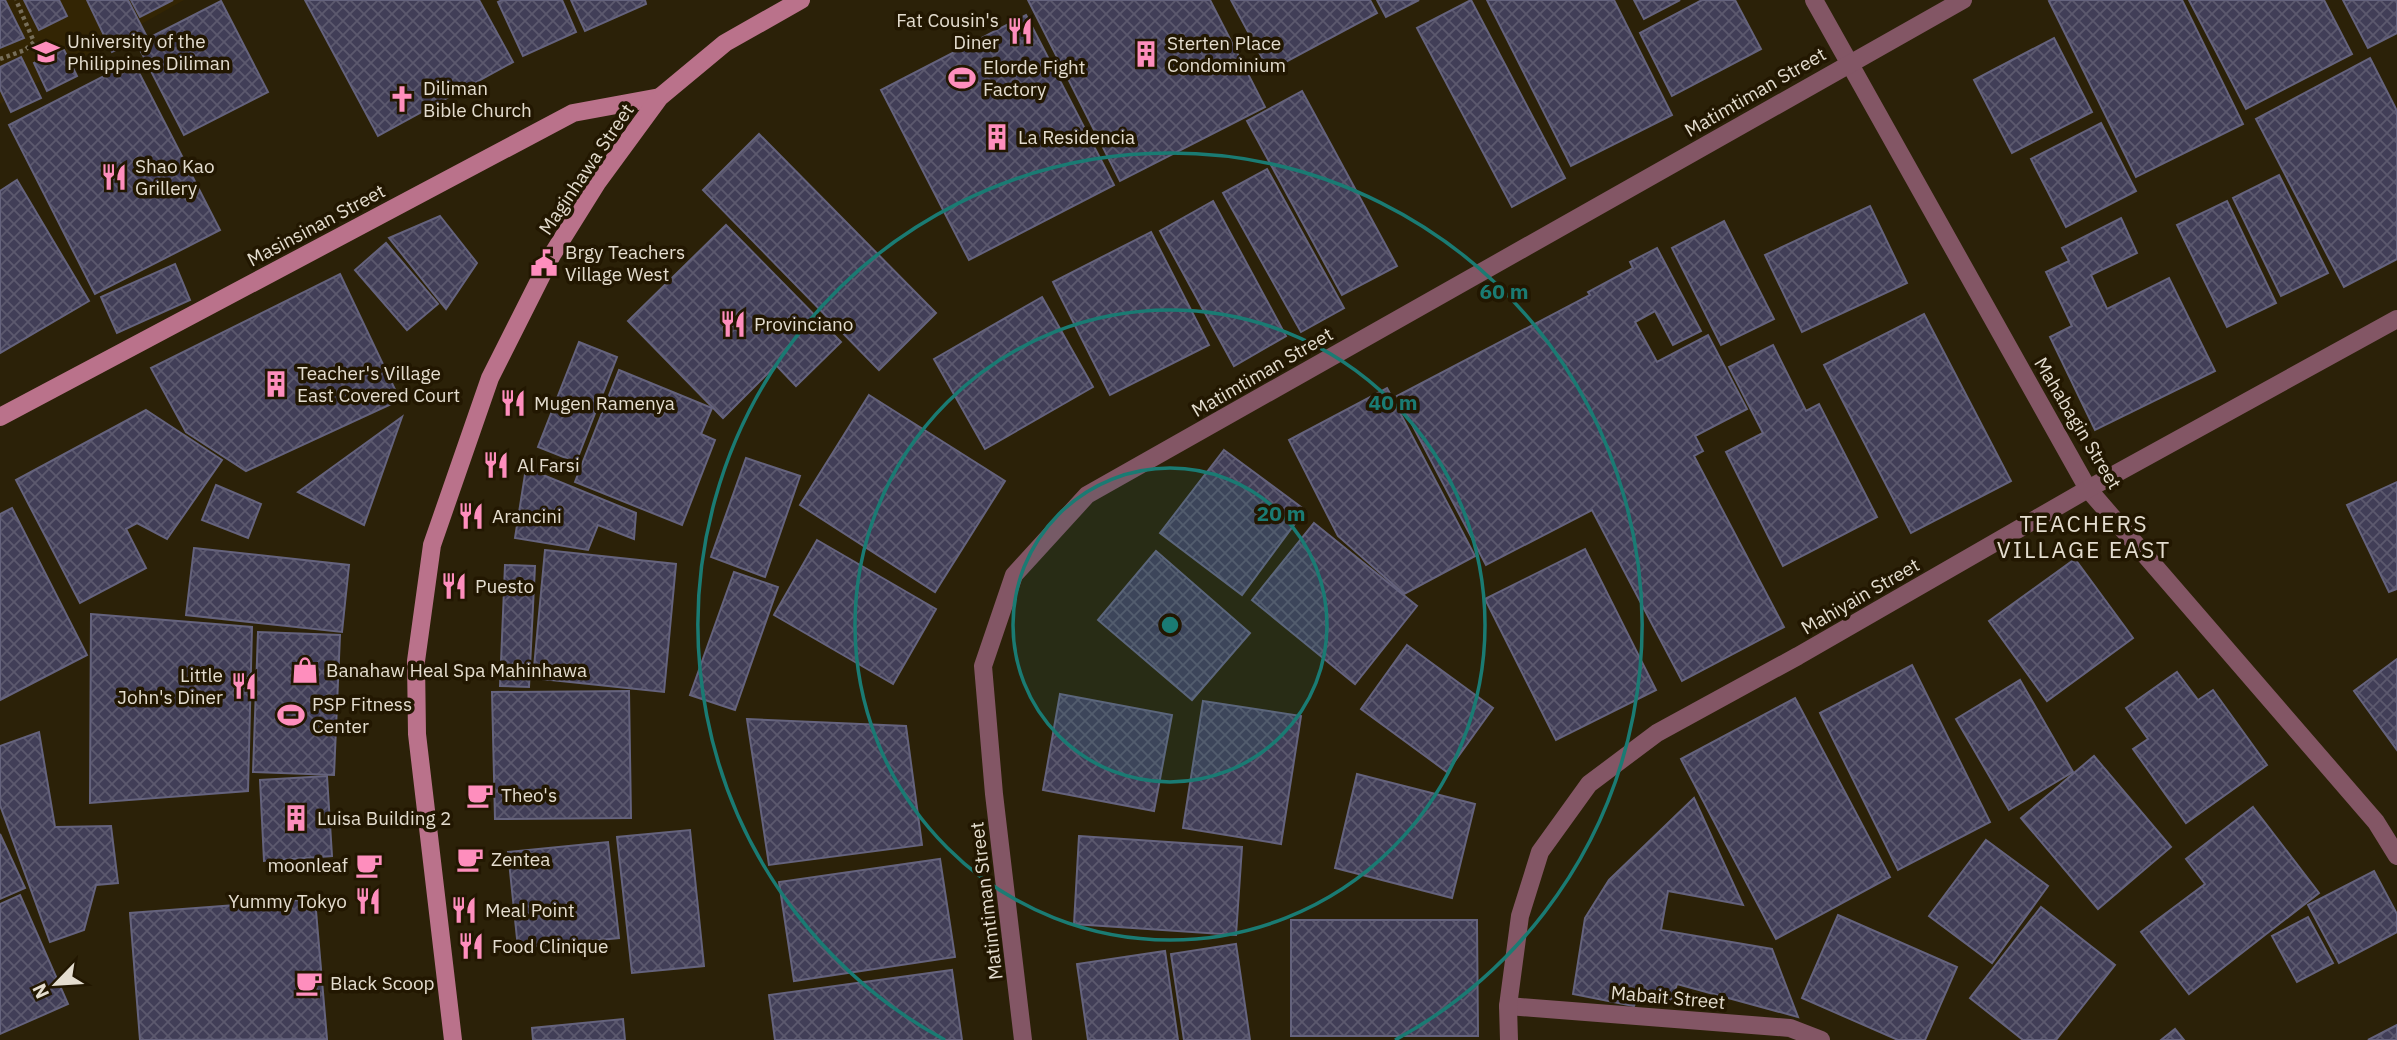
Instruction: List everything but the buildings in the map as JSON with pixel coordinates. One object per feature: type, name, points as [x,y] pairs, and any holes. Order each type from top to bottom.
[{"type":"street","name":"Maginhawa Street","points":[[453,1040],[417,734],[416,661],[432,545],[491,377],[552,255],[597,183],[660,97],[725,43],[801,0]]},
{"type":"street","name":"Mahabagin Street","points":[[1814,0],[2088,489],[2376,822],[2397,856]]},
{"type":"street","name":"Matimtiman Street","points":[[1023,1040],[994,794],[983,667],[1014,575],[1087,495],[1964,0]]},
{"type":"street","name":"Masinsinan Street","points":[[0,417],[573,113],[660,97]]},
{"type":"street","name":"Mahiyain Street","points":[[1509,1040],[1508,1006],[1520,916],[1540,852],[1589,784],[1657,733],[1798,656],[2088,489],[2397,319]]},
{"type":"street","name":"Mabait Street","points":[[1508,1006],[1790,1028],[1821,1040]]},
{"type":"path","points":[[0,59],[25,50],[34,41],[16,0]]},
{"type":"shaded area","name":"University of the Philippines Diliman","points":[[0,0],[184,0],[0,104]]},
{"type":"place","name":"Fat Cousin's Diner","points":[[1020,31]]},
{"type":"place","name":"University of the Philippines Diliman","points":[[46,52]]},
{"type":"place","name":"Sterten Place Condominium","points":[[1146,54]]},
{"type":"place","name":"Elorde Fight Factory","points":[[962,78]]},
{"type":"place","name":"Diliman Bible Church","points":[[402,99]]},
{"type":"place","name":"La Residencia","points":[[997,137]]},
{"type":"place","name":"Shao Kao Grillery","points":[[114,177]]},
{"type":"place","name":"Brgy Teachers Village West","points":[[544,263]]},
{"type":"place","name":"Provinciano","points":[[733,324]]},
{"type":"place","name":"Teacher's Village East Covered Court","points":[[276,384]]},
{"type":"place","name":"Mugen Ramenya","points":[[513,403]]},
{"type":"place","name":"Al Farsi","points":[[496,465]]},
{"type":"place","name":"Arancini","points":[[471,516]]},
{"type":"place","name":"Puesto","points":[[454,586]]},
{"type":"place","name":"Banahaw Heal Spa Mahinhawa","points":[[305,670]]},
{"type":"place","name":"Little John's Diner","points":[[244,686]]},
{"type":"place","name":"PSP Fitness Center","points":[[291,715]]},
{"type":"place","name":"Theo's","points":[[480,795]]},
{"type":"place","name":"Luisa Building 2","points":[[296,818]]},
{"type":"place","name":"Zentea","points":[[470,859]]},
{"type":"place","name":"moonleaf","points":[[369,865]]},
{"type":"place","name":"Yummy Tokyo","points":[[368,901]]},
{"type":"place","name":"Meal Point","points":[[464,910]]},
{"type":"place","name":"Food Clinique","points":[[471,946]]},
{"type":"place","name":"Black Scoop","points":[[309,983]]},
{"type":"district","name":"TEACHERS VILLAGE EAST","points":[[2084,536]]}]
